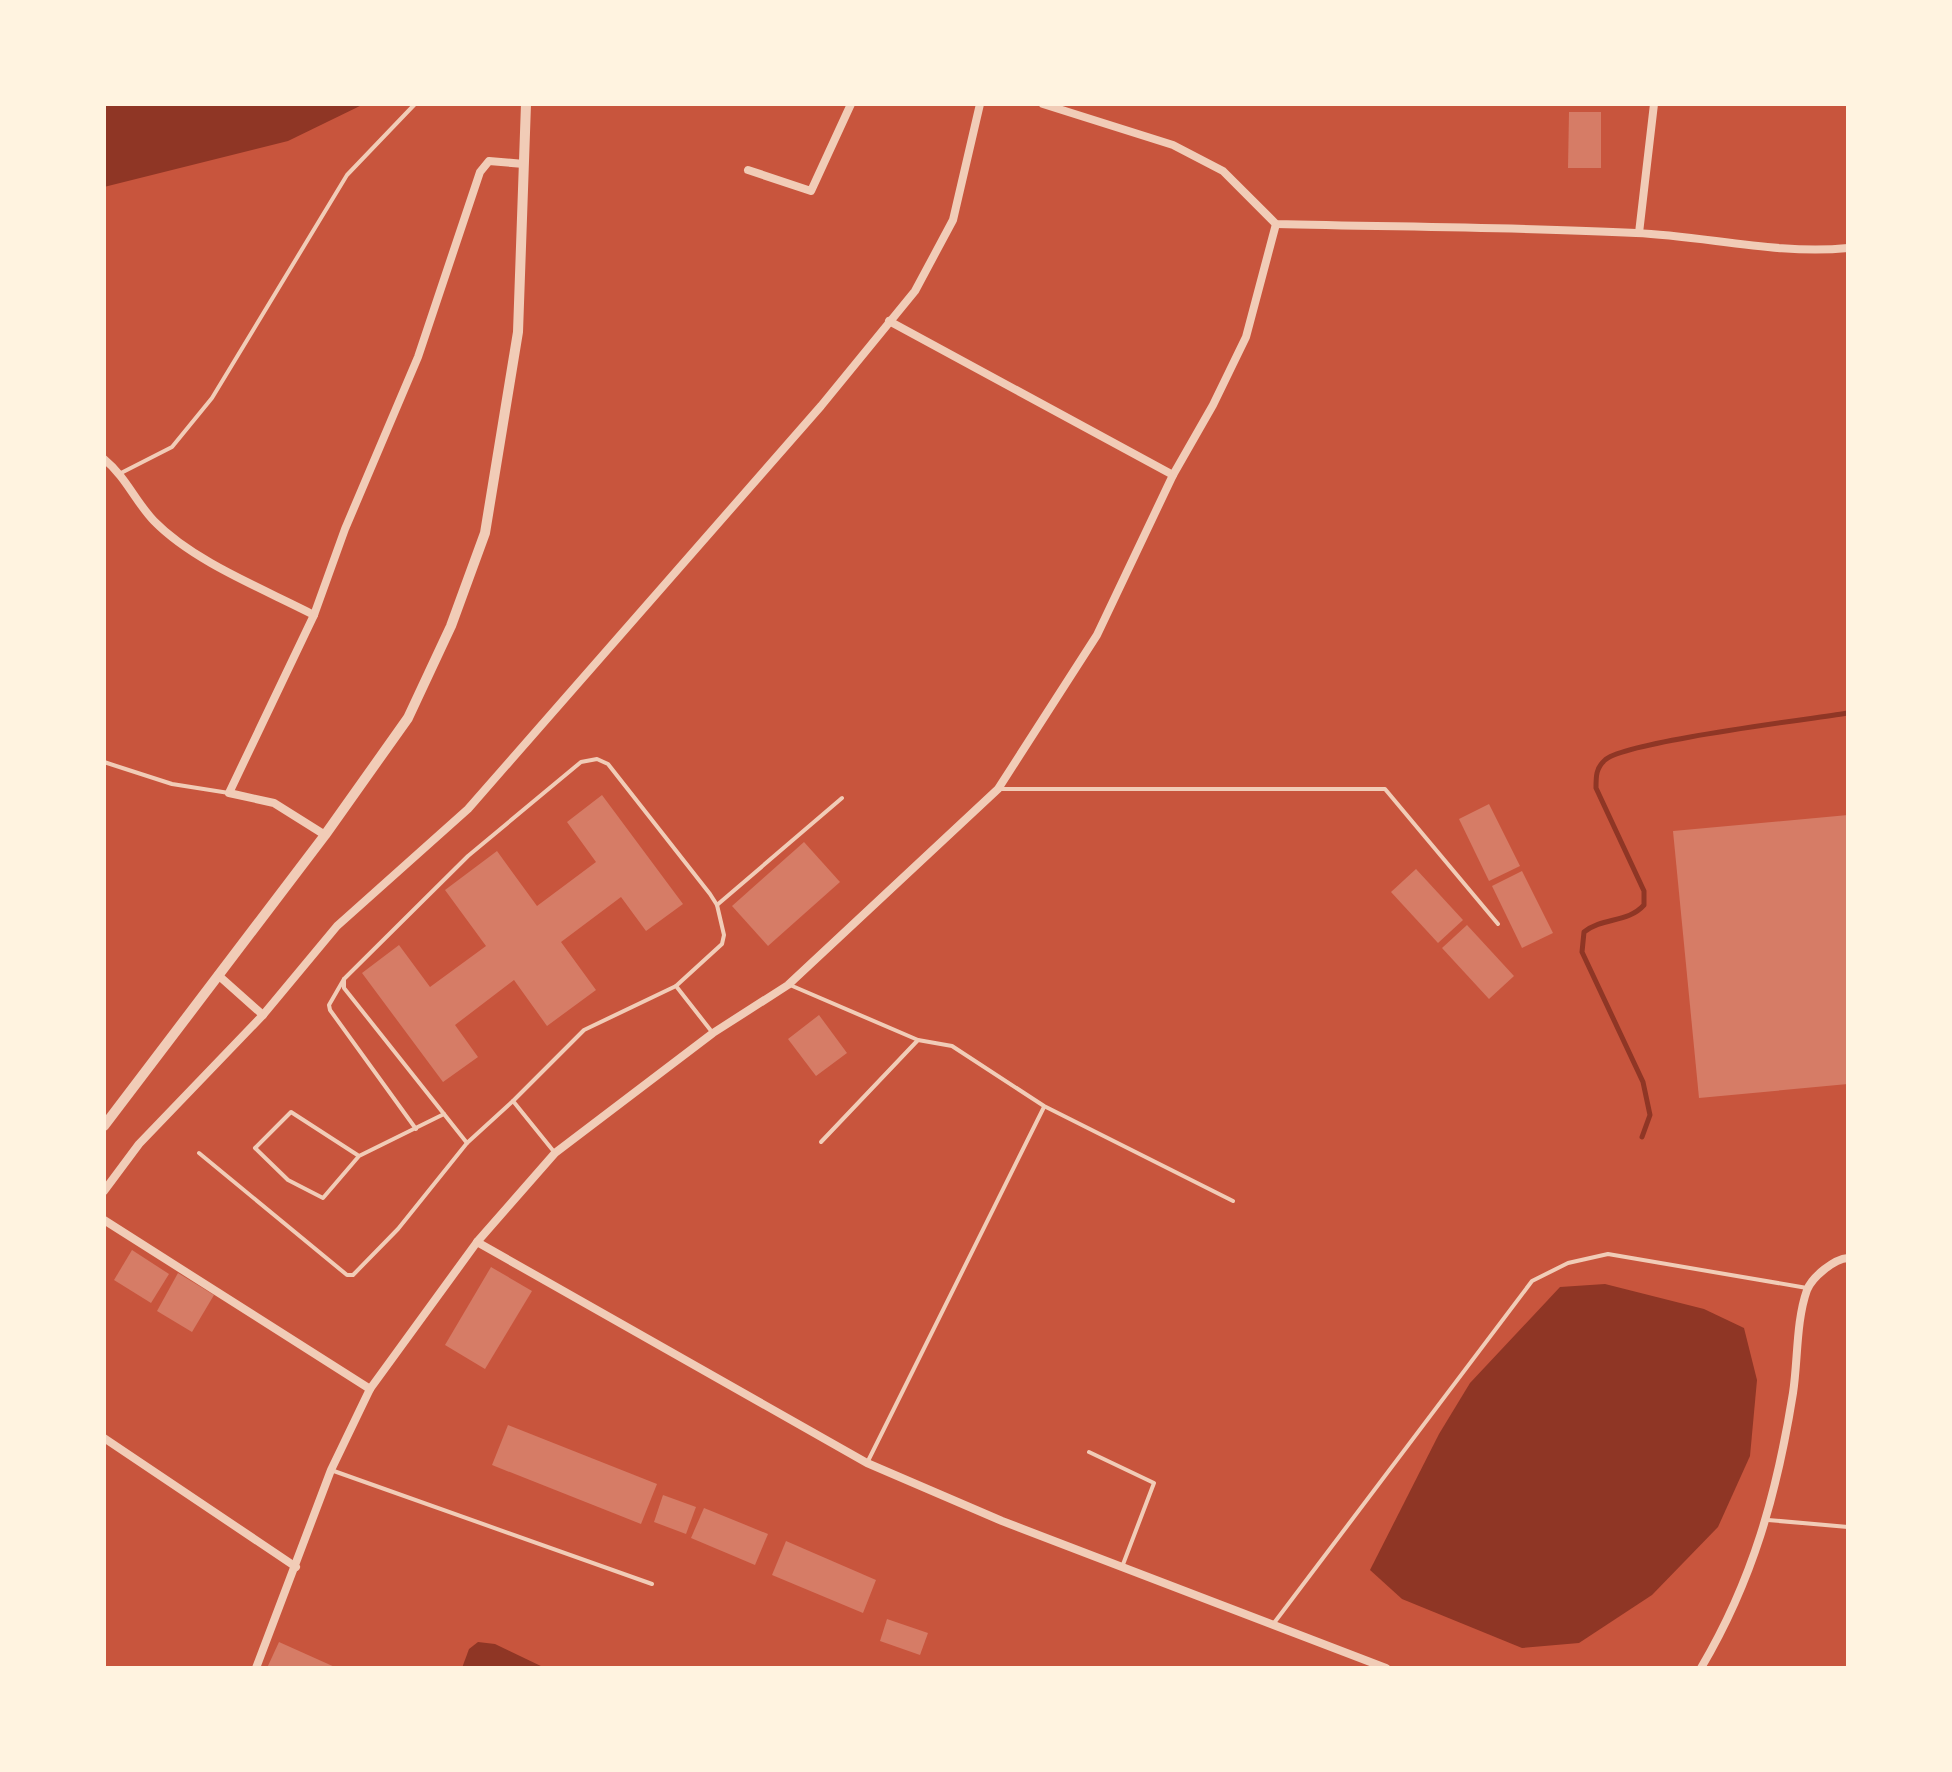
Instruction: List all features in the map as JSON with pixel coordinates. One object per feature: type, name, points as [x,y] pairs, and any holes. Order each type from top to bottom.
[{"type":"street","points":[[104,1126],[325,835],[408,718],[451,626],[485,533],[518,332],[526,104]]},
{"type":"street","points":[[748,170],[811,191],[851,104]]},
{"type":"street","points":[[104,1191],[139,1144],[263,1015],[337,926],[468,809],[821,406],[915,291],[953,220],[980,104]]},
{"type":"street","points":[[1043,104],[1173,145],[1223,171],[1276,224],[1639,233],[1825,251],[1848,248]]},
{"type":"street","points":[[1639,233],[1654,104]]},
{"type":"street","points":[[325,835],[274,803],[229,793],[314,615],[345,529],[418,357],[480,172],[489,161],[524,164]]},
{"type":"street","points":[[256,1668],[331,1470],[370,1389],[477,1242],[555,1153],[713,1033],[788,985],[998,789],[1097,635],[1173,475],[1213,405],[1246,337],[1276,224]]},
{"type":"street","points":[[889,321],[1173,475]]},
{"type":"street","points":[[104,459],[121,473],[155,522],[207,559],[314,615]]},
{"type":"street","points":[[218,975],[263,1015]]},
{"type":"street","points":[[104,1220],[370,1389]]},
{"type":"street","points":[[477,1242],[867,1463],[1122,1567],[1386,1668]]},
{"type":"street","points":[[1701,1668],[1723,1632],[1768,1520],[1793,1395],[1807,1288],[1837,1259],[1848,1258]]},
{"type":"street","points":[[104,1438],[296,1567]]},
{"type":"lane","points":[[121,473],[172,447],[202,411],[347,175],[415,104]]},
{"type":"lane","points":[[199,1153],[347,1275],[353,1275],[398,1229],[467,1143],[584,1030],[676,986],[722,944],[724,935],[717,905],[608,764],[597,759],[581,762],[468,856],[344,979],[329,1005],[416,1129]]},
{"type":"lane","points":[[104,762],[172,784],[229,793]]},
{"type":"lane","points":[[998,789],[1385,789],[1498,924]]},
{"type":"lane","points":[[717,905],[842,798]]},
{"type":"lane","points":[[344,979],[344,988],[467,1143]]},
{"type":"lane","points":[[788,985],[918,1040],[952,1046],[1044,1106],[1233,1201]]},
{"type":"lane","points":[[676,986],[713,1033]]},
{"type":"lane","points":[[821,1142],[918,1040]]},
{"type":"lane","points":[[513,1101],[555,1153]]},
{"type":"lane","points":[[867,1463],[1044,1106]]},
{"type":"lane","points":[[359,1156],[291,1112],[255,1148],[288,1180],[323,1198],[359,1156],[444,1114]]},
{"type":"lane","points":[[1273,1625],[1532,1281],[1568,1263],[1608,1254],[1807,1288]]},
{"type":"lane","points":[[1089,1452],[1154,1483],[1122,1567]]},
{"type":"lane","points":[[331,1470],[652,1584]]},
{"type":"lane","points":[[1768,1520],[1848,1527]]},
{"type":"shaded area","points":[[104,104],[364,104],[288,141],[104,187]]},
{"type":"shaded area","points":[[1605,1284],[1704,1309],[1744,1328],[1757,1380],[1750,1456],[1718,1527],[1652,1595],[1579,1643],[1522,1648],[1402,1599],[1370,1570],[1439,1434],[1470,1383],[1560,1287]]},
{"type":"shaded area","points":[[478,1642],[495,1644],[545,1668],[462,1668],[469,1649]]},
{"type":"building","points":[[1569,112],[1601,112],[1601,168],[1568,168]]},
{"type":"building","points":[[602,795],[683,904],[646,931],[621,897],[561,942],[596,990],[547,1026],[514,980],[455,1025],[478,1057],[443,1082],[362,973],[399,945],[430,987],[486,946],[445,890],[497,851],[537,906],[596,862],[567,822]]},
{"type":"building","points":[[1489,804],[1520,866],[1489,881],[1459,819]]},
{"type":"building","points":[[1848,815],[1848,1084],[1699,1098],[1673,831]]},
{"type":"building","points":[[804,842],[840,882],[768,946],[732,906]]},
{"type":"building","points":[[1416,869],[1463,920],[1438,943],[1391,892]]},
{"type":"building","points":[[1522,871],[1553,933],[1522,948],[1492,886]]},
{"type":"building","points":[[1467,925],[1514,976],[1489,999],[1442,948]]},
{"type":"building","points":[[819,1015],[847,1053],[816,1076],[788,1039]]},
{"type":"building","points":[[132,1250],[169,1274],[151,1303],[114,1280]]},
{"type":"building","points":[[491,1267],[532,1291],[485,1369],[445,1345]]},
{"type":"building","points":[[178,1273],[214,1295],[192,1332],[157,1311]]},
{"type":"building","points":[[508,1425],[657,1484],[641,1524],[492,1465]]},
{"type":"building","points":[[663,1495],[696,1507],[686,1534],[654,1522]]},
{"type":"building","points":[[704,1508],[768,1534],[755,1565],[691,1538]]},
{"type":"building","points":[[786,1541],[876,1580],[863,1613],[772,1575]]},
{"type":"building","points":[[887,1619],[928,1633],[920,1655],[880,1641]]},
{"type":"building","points":[[279,1642],[337,1668],[267,1668]]},
{"type":"waterway","points":[[1642,1137],[1650,1115],[1643,1082],[1582,952],[1584,932],[1599,924],[1631,915],[1644,905],[1644,891],[1596,788],[1598,769],[1605,760],[1619,753],[1645,746],[1848,713]]}]
